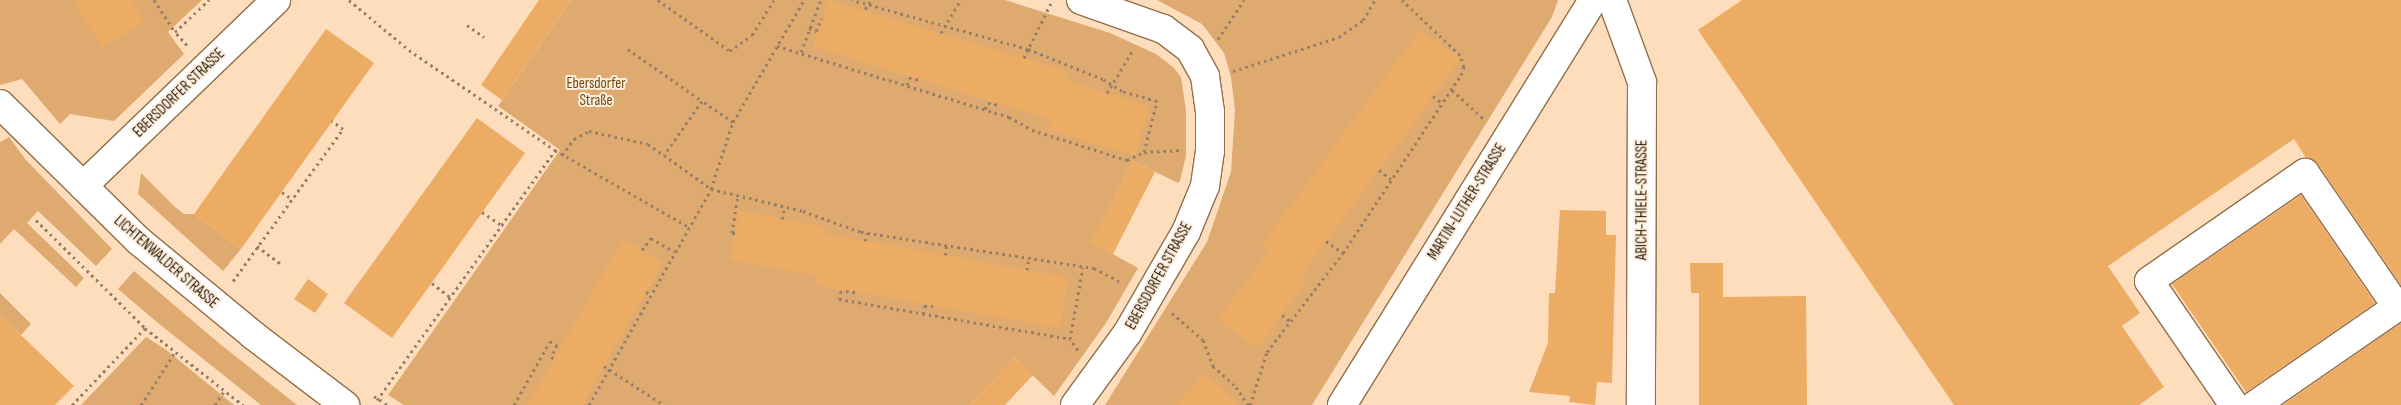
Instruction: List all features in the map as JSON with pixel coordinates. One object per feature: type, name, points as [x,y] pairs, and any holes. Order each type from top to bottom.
[{"type":"street","name":"EBERSDORFER STRASSE","points":[[83,186],[276,0]]},
{"type":"street","points":[[1081,0],[1148,23],[1190,49],[1201,67]]},
{"type":"street","name":"MARTIN-LUTHER-STRASSE","points":[[1342,405],[1593,0]]},
{"type":"street","name":"ABICH-THIELE-STRASSE","points":[[1612,0],[1642,82],[1641,405]]},
{"type":"street","name":"EBERSDORFER STRASSE","points":[[1075,405],[1128,332],[1146,296],[1186,232],[1204,186],[1210,151],[1210,112],[1201,67]]},
{"type":"street","name":"LICHTENWALDER STRASSE","points":[[0,104],[162,260],[253,336],[345,405]]},
{"type":"street","points":[[2234,405],[2149,281],[2305,174],[2397,307],[2255,405]]},
{"type":"path","points":[[154,0],[175,32],[207,66]]},
{"type":"path","points":[[175,32],[209,0]]},
{"type":"path","points":[[349,0],[409,50],[562,155],[689,227]]},
{"type":"path","points":[[658,0],[730,51],[752,35],[774,0]]},
{"type":"path","points":[[590,405],[711,189],[733,122],[804,0]]},
{"type":"path","points":[[801,52],[821,0]]},
{"type":"path","points":[[852,0],[1028,49],[1112,85],[1122,92],[1157,101],[1144,152]]},
{"type":"path","points":[[865,9],[871,0]]},
{"type":"path","points":[[941,33],[961,0]]},
{"type":"path","points":[[1024,58],[1052,0]]},
{"type":"path","points":[[1244,0],[1201,67],[1241,70],[1339,37],[1363,20],[1375,0]]},
{"type":"path","points":[[1249,405],[1267,352],[1343,253],[1391,179],[1444,104],[1464,67],[1460,55],[1402,0]]},
{"type":"path","points":[[809,28],[816,31],[822,18]]},
{"type":"path","points":[[1107,93],[1148,23]]},
{"type":"path","points":[[467,25],[484,37]]},
{"type":"path","points":[[777,46],[986,109],[1009,117],[1032,130],[1127,160],[1144,152],[1210,151]]},
{"type":"path","points":[[628,49],[733,122]]},
{"type":"path","points":[[906,85],[909,78],[922,80]]},
{"type":"path","points":[[1452,90],[1491,125]]},
{"type":"path","points":[[1433,96],[1444,104]]},
{"type":"path","points":[[664,156],[702,101]]},
{"type":"path","points":[[986,109],[988,103],[1000,105]]},
{"type":"path","points":[[229,285],[343,129],[332,121]]},
{"type":"path","points":[[562,155],[574,138],[588,131],[648,144],[711,189],[785,206],[867,232],[1094,268],[1146,296],[1192,328],[1209,350],[1213,366],[1236,387],[1249,405]]},
{"type":"path","points":[[373,405],[555,150]]},
{"type":"path","points":[[1379,170],[1391,179]]},
{"type":"path","points":[[282,192],[292,199]]},
{"type":"path","points":[[735,233],[732,232],[738,196]]},
{"type":"path","points":[[782,219],[785,206]]},
{"type":"path","points":[[482,212],[501,225]]},
{"type":"path","points":[[36,220],[145,328],[243,405]]},
{"type":"path","points":[[865,241],[867,232]]},
{"type":"path","points":[[642,250],[650,238],[674,252]]},
{"type":"path","points":[[1326,241],[1343,253]]},
{"type":"path","points":[[945,255],[947,245]]},
{"type":"path","points":[[258,246],[281,264]]},
{"type":"path","points":[[1027,270],[1029,258]]},
{"type":"path","points":[[1083,267],[1070,338],[1096,378]]},
{"type":"path","points":[[432,283],[450,297]]},
{"type":"path","points":[[855,292],[841,291],[839,300],[1070,338]]},
{"type":"path","points":[[646,292],[651,294]]},
{"type":"path","points":[[923,314],[924,306],[934,306]]},
{"type":"path","points":[[1282,314],[1290,321]]},
{"type":"path","points":[[72,405],[145,328]]},
{"type":"path","points":[[514,405],[550,341],[557,346],[551,357],[554,359]]},
{"type":"path","points":[[142,405],[175,352]]},
{"type":"path","points":[[604,366],[664,405]]},
{"type":"path","points":[[215,405],[224,391]]},
{"type":"green space","points":[[0,0],[202,0],[168,32],[184,54],[114,121],[70,114],[60,124],[22,79],[0,85]]},
{"type":"green space","name":"Ebersdorfer Straße","points":[[571,0],[1005,0],[1110,33],[1156,54],[1173,67],[1181,77],[1186,110],[1186,156],[1180,181],[1178,183],[1133,161],[1091,242],[1138,268],[1106,323],[1054,396],[1015,358],[970,405],[404,405],[388,395],[560,150],[498,106]]},
{"type":"green space","points":[[1157,0],[1558,0],[1552,17],[1312,405],[1105,405],[1207,242],[1231,172],[1235,110],[1231,77],[1224,53],[1202,24]]},
{"type":"green space","points":[[9,137],[26,160],[112,249],[96,266],[38,211],[27,223],[84,278],[76,287],[14,229],[0,244],[0,142]]},
{"type":"green space","points":[[141,173],[184,214],[194,214],[241,249],[223,271],[138,194]]},
{"type":"green space","points":[[134,271],[220,344],[297,405],[261,405],[158,323],[118,289]]},
{"type":"green space","points":[[0,293],[31,324],[21,335],[0,315]]},
{"type":"green space","points":[[146,337],[165,349],[234,405],[81,405]]},
{"type":"building","points":[[73,0],[131,0],[144,22],[102,48]]},
{"type":"building","points":[[539,0],[571,0],[502,100],[481,85]]},
{"type":"building","points":[[828,0],[1067,71],[1064,80],[1150,106],[1135,156],[1049,130],[1052,120],[813,47]]},
{"type":"building","points":[[1742,0],[2401,0],[2401,285],[2318,164],[2306,158],[2294,139],[2108,266],[2140,313],[2122,326],[2164,387],[2139,405],[1954,405],[1698,30]]},
{"type":"building","points":[[326,29],[374,63],[241,249],[194,214]]},
{"type":"building","points":[[1420,30],[1461,59],[1301,276],[1307,281],[1257,348],[1218,320],[1268,252],[1261,246]]},
{"type":"building","points":[[477,118],[525,153],[392,338],[344,303]]},
{"type":"building","points":[[1133,161],[1155,172],[1113,254],[1090,243]]},
{"type":"building","points":[[2301,195],[2375,303],[2246,392],[2172,284]]},
{"type":"building","points":[[1560,210],[1606,211],[1606,235],[1616,235],[1612,383],[1597,382],[1595,405],[1569,402],[1570,396],[1529,392],[1548,343],[1549,293],[1555,293]]},
{"type":"building","points":[[739,211],[826,227],[825,234],[1068,277],[1060,328],[816,285],[818,276],[730,260]]},
{"type":"building","points":[[623,239],[663,262],[582,405],[528,405]]},
{"type":"building","points":[[1690,263],[1723,263],[1723,297],[1806,296],[1807,405],[1699,405],[1699,293],[1691,293]]},
{"type":"building","points":[[308,279],[328,294],[315,313],[294,299]]},
{"type":"building","points":[[0,315],[74,386],[55,405],[0,405]]},
{"type":"building","points":[[2401,323],[2401,405],[2283,405]]},
{"type":"building","points":[[1015,358],[1033,375],[1005,405],[970,405]]},
{"type":"building","points":[[1204,373],[1240,405],[1176,405]]}]
